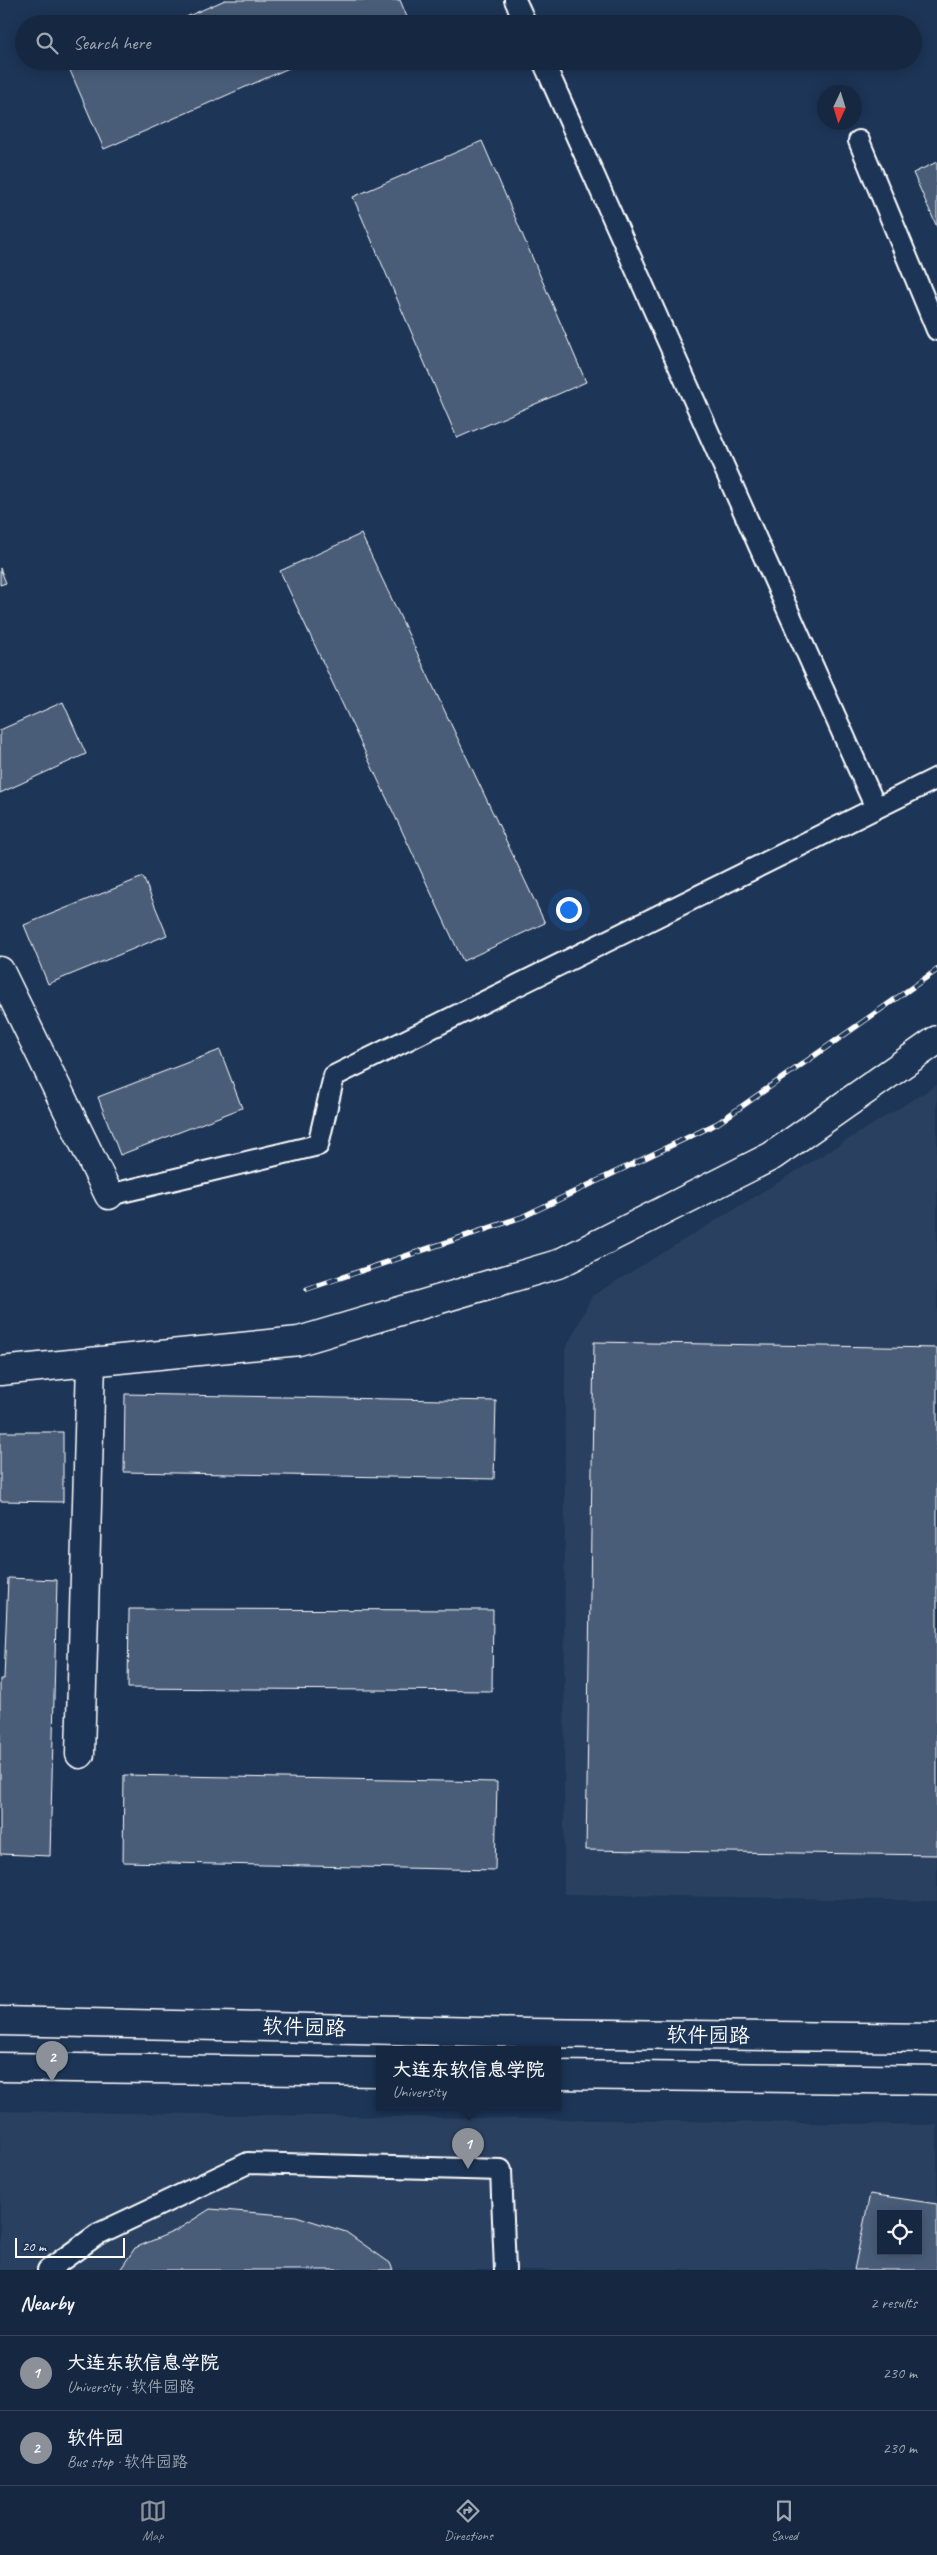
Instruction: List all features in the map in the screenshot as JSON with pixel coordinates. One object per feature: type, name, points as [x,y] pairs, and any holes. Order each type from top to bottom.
[{"type":"main road","points":[[0,971],[109,1195]]},
{"type":"main road","points":[[0,1371],[299,1341],[558,1264],[772,1156],[937,1040]]},
{"type":"main road","points":[[80,1754],[92,1362]]},
{"type":"main road","name":"软件园路","points":[[0,2021],[530,2034],[937,2038]]},
{"type":"main road","name":"软件园路","points":[[0,2068],[376,2072]]},
{"type":"main road","name":"软件园路","points":[[561,2075],[937,2080]]},
{"type":"lane","points":[[515,0],[522,15]]},
{"type":"lane","points":[[546,70],[876,808]]},
{"type":"lane","points":[[859,141],[937,330]]},
{"type":"lane","points":[[109,1195],[318,1145],[334,1076],[937,778]]},
{"type":"lane","points":[[48,2270],[98,2234],[248,2163],[501,2170],[505,2270]]},
{"type":"shaded area","points":[[937,1085],[937,1901],[564,1894],[565,1350],[592,1296]]},
{"type":"shaded area","points":[[0,2111],[937,2125],[937,2270],[0,2270]]},
{"type":"building","points":[[225,0],[400,0],[406,15],[191,15]]},
{"type":"building","points":[[70,70],[284,70],[104,149]]},
{"type":"building","points":[[482,141],[586,382],[457,438],[353,197]]},
{"type":"building","points":[[937,162],[937,227],[913,173]]},
{"type":"building","points":[[361,534],[545,923],[463,961],[280,571]]},
{"type":"building","points":[[0,568],[6,583],[0,585]]},
{"type":"building","points":[[63,702],[86,754],[0,793],[0,730]]},
{"type":"building","points":[[143,877],[167,935],[48,984],[24,925]]},
{"type":"building","points":[[220,1050],[242,1108],[120,1155],[98,1097]]},
{"type":"building","points":[[594,1342],[937,1348],[937,1855],[586,1850]]},
{"type":"building","points":[[125,1394],[496,1401],[494,1479],[124,1472]]},
{"type":"building","points":[[0,1432],[63,1432],[63,1502],[0,1501]]},
{"type":"building","points":[[8,1578],[57,1580],[50,1856],[0,1854],[0,1679],[4,1679]]},
{"type":"building","points":[[129,1609],[493,1610],[492,1691],[128,1688]]},
{"type":"building","points":[[124,1775],[497,1782],[495,1870],[123,1862]]},
{"type":"building","points":[[870,2194],[937,2204],[937,2270],[854,2270]]},
{"type":"building","points":[[210,2209],[296,2216],[346,2232],[390,2263],[393,2270],[120,2270],[135,2248],[177,2230]]},
{"type":"railway","points":[[307,1289],[522,1217],[718,1123],[937,970]]},
{"type":"place","name":"软件园","points":[[52,2082]]},
{"type":"place","name":"大连东软信息学院","points":[[468,2169]]}]
